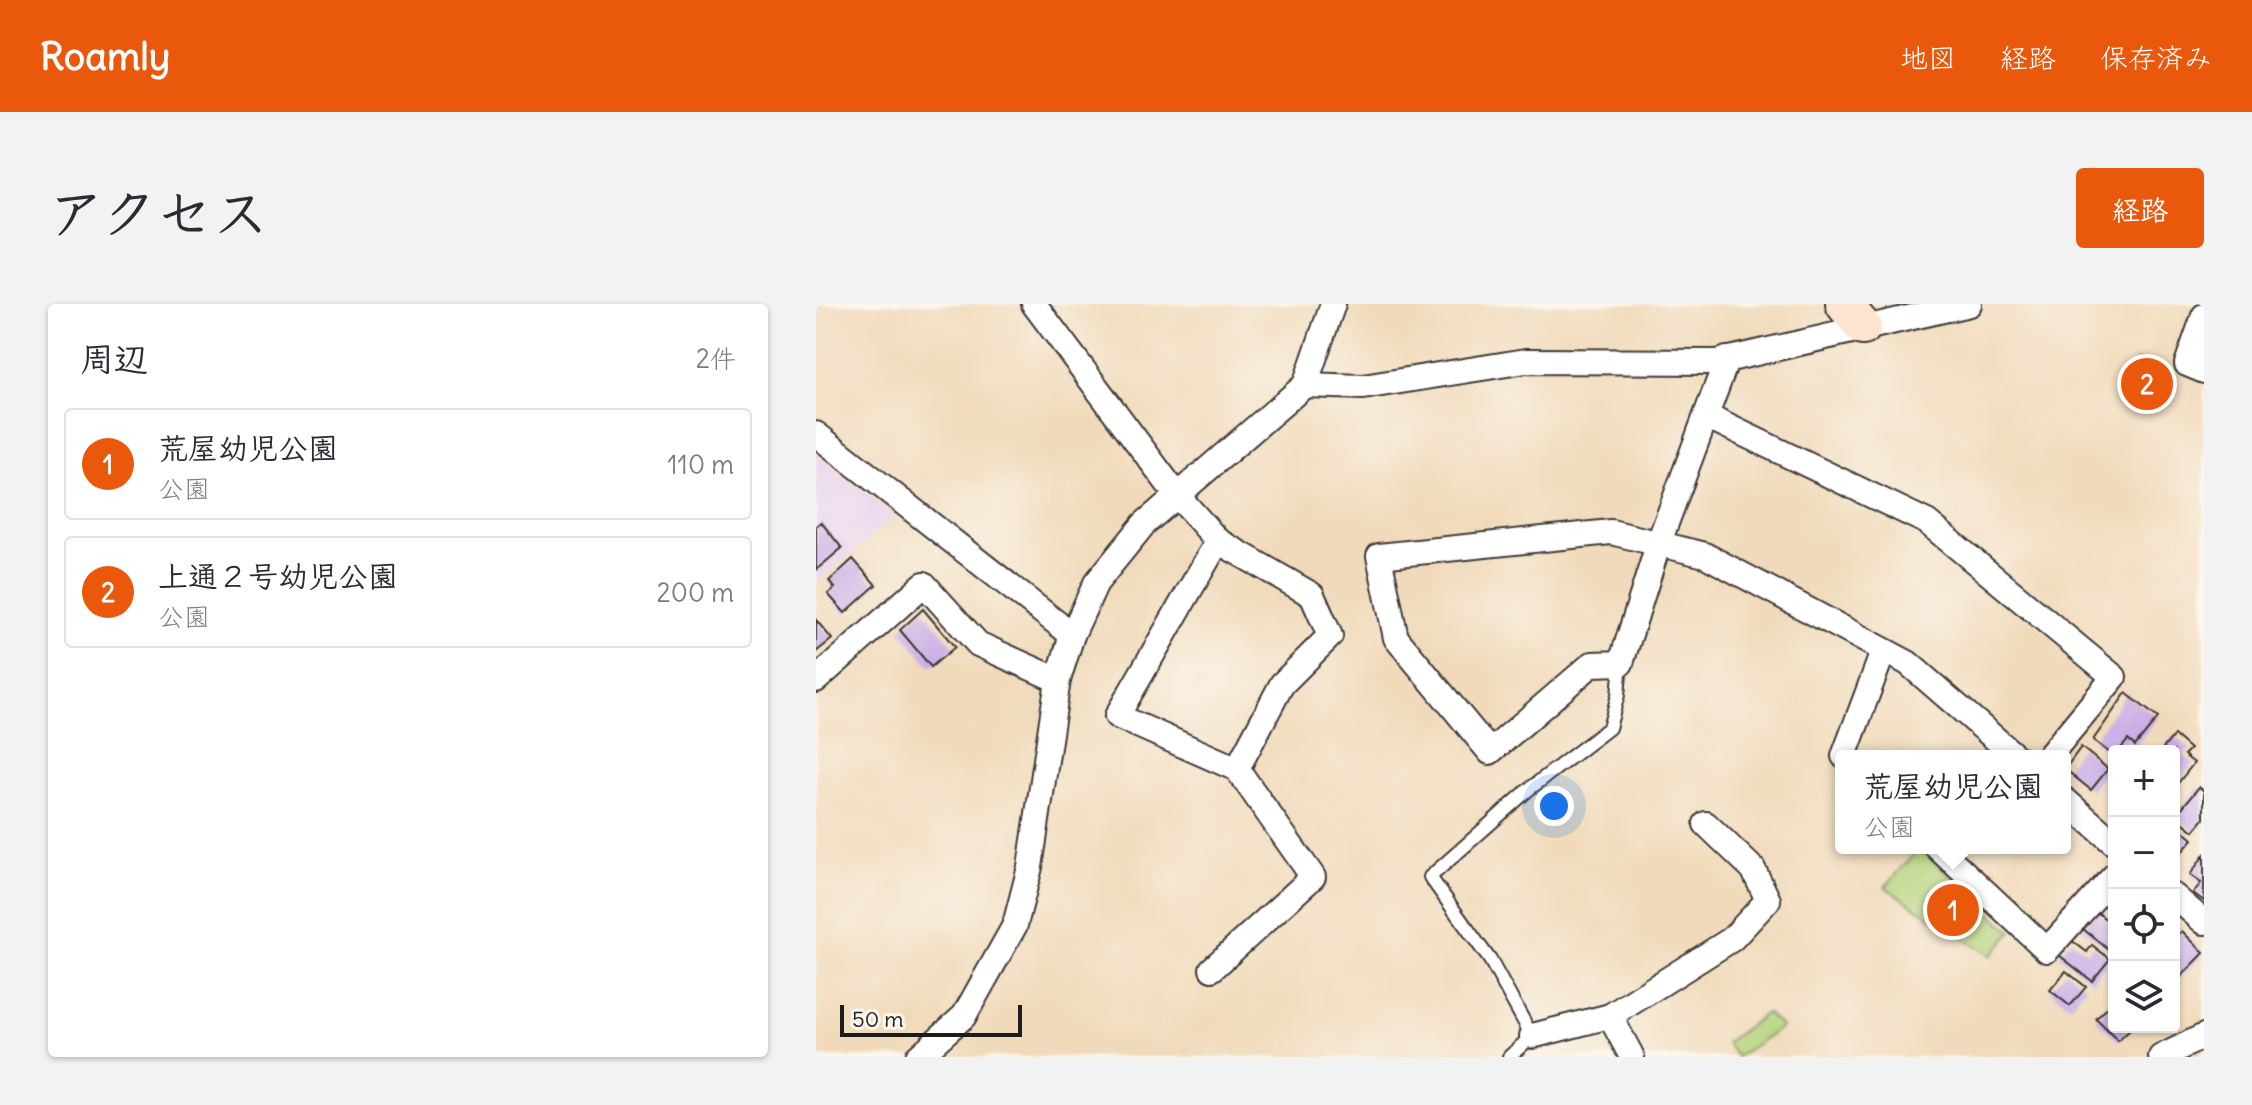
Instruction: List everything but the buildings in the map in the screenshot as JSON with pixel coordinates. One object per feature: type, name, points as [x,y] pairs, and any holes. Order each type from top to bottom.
[{"type":"street","points":[[1034,304],[1176,494],[1218,541],[1312,595],[1330,636],[1282,684],[1237,769]]},
{"type":"street","points":[[918,1057],[964,1016],[1015,925],[1030,867],[1058,680],[1072,635],[1096,583],[1144,524],[1305,385],[1333,304]]},
{"type":"street","points":[[1305,385],[1363,387],[1526,361],[1717,362],[1854,316],[1969,304]]},
{"type":"street","points":[[2204,316],[2187,364],[2204,371]]},
{"type":"street","points":[[1727,359],[1659,542],[1621,663],[1592,664],[1490,752],[1396,638],[1379,556],[1611,532],[1659,542],[1705,555],[1908,663],[2008,750]]},
{"type":"street","points":[[1706,416],[1927,522],[2114,677],[2054,750]]},
{"type":"street","points":[[816,434],[1072,635]]},
{"type":"street","points":[[1212,969],[1313,877],[1237,769],[1117,716],[1218,541]]},
{"type":"street","points":[[816,680],[924,584],[978,644],[1058,680]]},
{"type":"street","points":[[1846,750],[1883,652]]},
{"type":"street","points":[[2071,805],[2108,838]]},
{"type":"street","points":[[1532,1036],[1610,1016],[1732,939],[1768,900],[1753,869],[1706,824]]},
{"type":"street","points":[[1944,854],[2047,950],[2108,883]]},
{"type":"street","points":[[2180,901],[2204,922]]},
{"type":"street","points":[[1610,1016],[1632,1057]]},
{"type":"street","points":[[2161,1057],[2204,1036]]},
{"type":"lane","points":[[1509,1057],[1532,1036],[1490,960],[1430,877],[1528,790],[1609,728],[1618,695],[1621,663]]},
{"type":"shaded area","points":[[816,454],[895,517],[816,583]]},
{"type":"green space","points":[[2137,361],[2171,376],[2154,409],[2123,391]]},
{"type":"green space","points":[[1915,854],[1927,854],[2012,932],[1991,956],[1885,887]]},
{"type":"green space","points":[[1766,1013],[1782,1027],[1737,1057],[1726,1043]]},
{"type":"place","name":"上通２号幼児公園","points":[[2147,384]]},
{"type":"place","name":"荒屋幼児公園","points":[[1953,910]]}]
